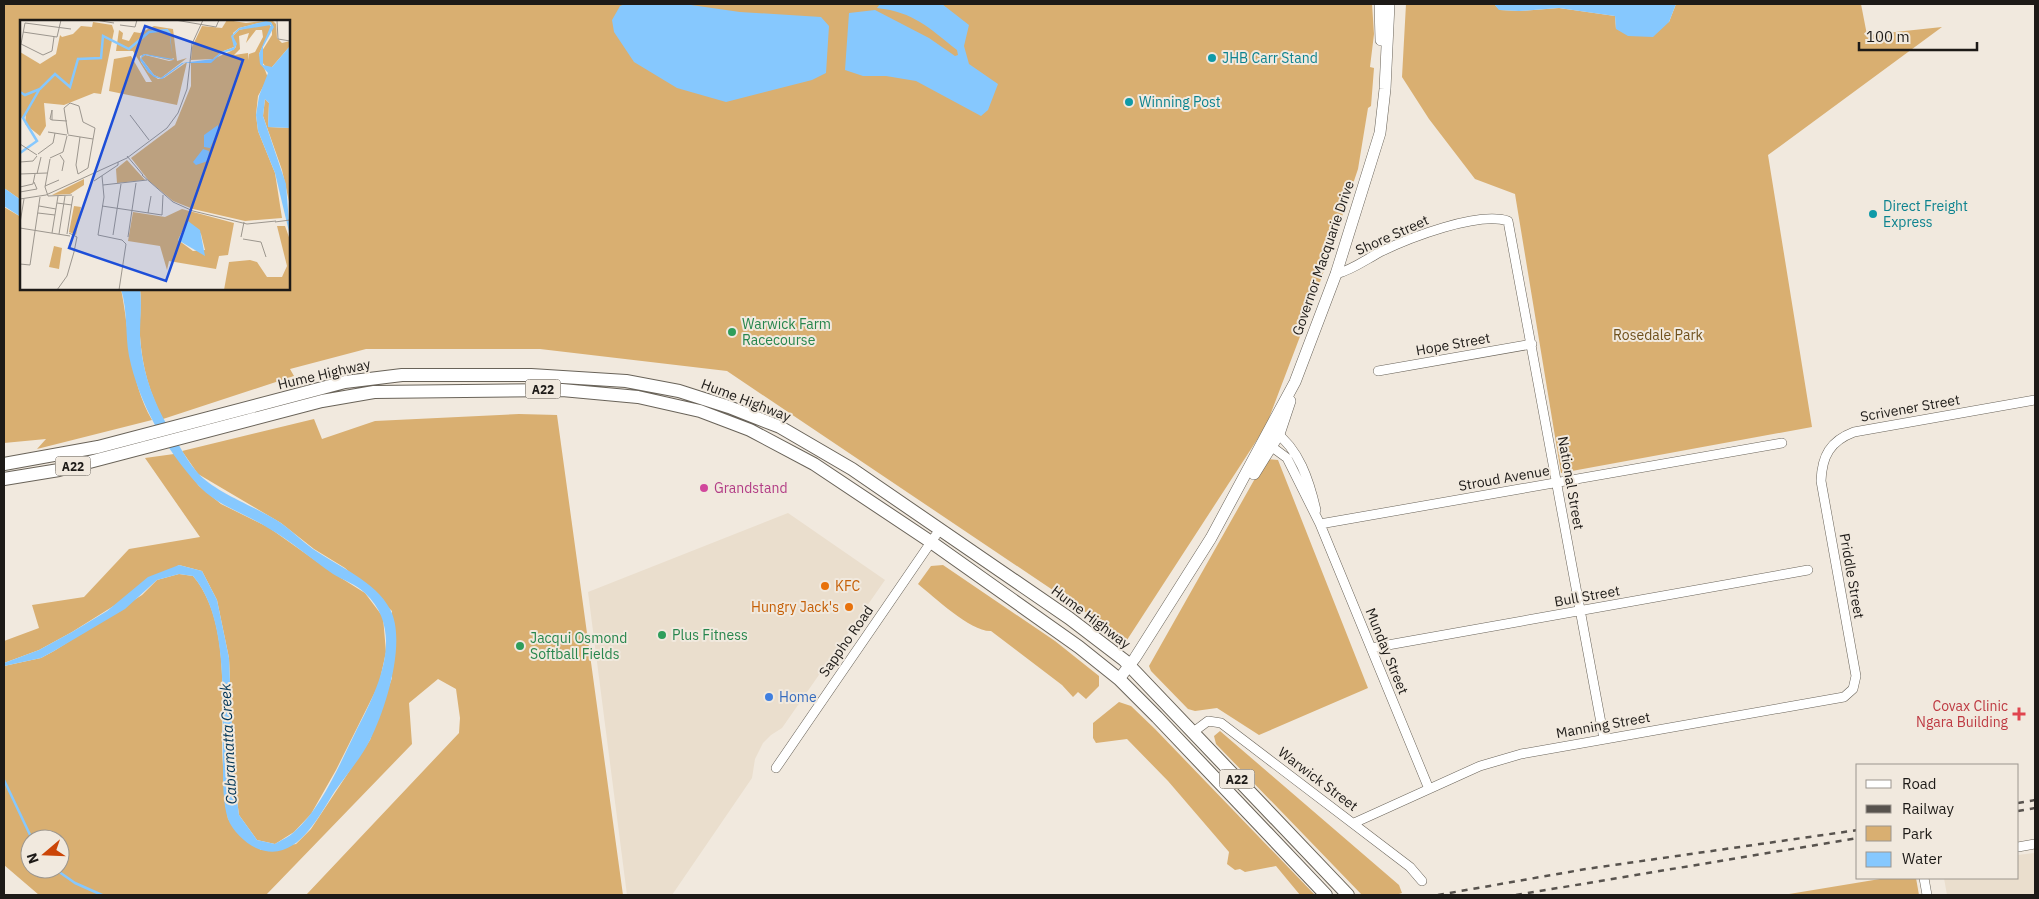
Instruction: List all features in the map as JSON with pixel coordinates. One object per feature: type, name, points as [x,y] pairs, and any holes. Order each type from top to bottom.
[{"type":"highway","name":"Hume Highway","points":[[4,479],[59,470],[140,442],[364,378],[402,375],[531,375],[617,380],[679,391],[759,418],[834,458],[1070,618],[1130,665],[1192,733],[1346,894]]},
{"type":"highway","points":[[531,375],[532,389]]},
{"type":"highway","name":"Hume Highway","points":[[200,426],[374,392],[532,389],[588,391],[638,397],[674,404],[724,420],[787,448],[814,464],[931,542],[1080,647],[1119,679],[1326,895]]},
{"type":"highway","name":"Hume Highway","points":[[4,464],[140,442]]},
{"type":"main road","name":"Governor Macquarie Drive","points":[[1119,679],[1130,665],[1235,498],[1237,487],[1268,444],[1275,432],[1295,382],[1336,274],[1370,168],[1376,142],[1381,56],[1380,4]]},
{"type":"main road","name":"Governor Macquarie Drive","points":[[1376,142],[1380,133],[1385,89],[1389,4]]},
{"type":"street","name":"Shore Street","points":[[1336,274],[1420,235],[1496,217],[1508,222],[1512,232]]},
{"type":"street","name":"National Street","points":[[1512,232],[1604,738]]},
{"type":"street","name":"Hope Street","points":[[1378,370],[1532,344]]},
{"type":"street","name":"Scrivener Street","points":[[1822,481],[1823,459],[1828,448],[1844,435],[1864,429],[2035,400]]},
{"type":"street","name":"Munday Street","points":[[1275,432],[1292,447],[1300,462],[1312,492],[1320,524]]},
{"type":"street","name":"Stroud Avenue","points":[[1320,524],[1782,443]]},
{"type":"street","name":"Munday Street","points":[[1268,444],[1287,458],[1320,524],[1429,789]]},
{"type":"street","name":"Priddle Street","points":[[1822,481],[1856,676]]},
{"type":"street","name":"Sappho Road","points":[[776,768],[940,529]]},
{"type":"street","name":"Bull Street","points":[[1371,648],[1808,570]]},
{"type":"street","name":"Manning Street","points":[[1354,824],[1429,789],[1498,760],[1541,749],[1838,699],[1844,697],[1853,689],[1856,676]]},
{"type":"street","name":"Warwick Street","points":[[1192,733],[1208,721],[1221,723],[1410,867],[1422,881]]},
{"type":"street","points":[[2019,847],[2035,844]]},
{"type":"street","points":[[1924,879],[1927,895]]},
{"type":"shaded area","points":[[788,513],[885,580],[782,728],[763,743],[755,759],[752,778],[672,895],[627,895],[588,592]]},
{"type":"shaded area","points":[[2035,853],[2035,895],[1947,895],[1944,879],[2019,879],[2019,855]]},
{"type":"green space","name":"Warwick Farm Racecourse","points":[[4,4],[1372,4],[1374,34],[1370,67],[1374,68],[1371,106],[1368,108],[1358,169],[1315,297],[1266,426],[1127,640],[727,371],[540,349],[366,349],[290,369],[294,376],[163,419],[150,389],[142,358],[140,290],[290,290],[290,20],[20,20],[20,199],[4,188]]},
{"type":"green space","name":"Rosedale Park","points":[[1406,4],[1494,4],[1500,10],[1519,11],[1559,8],[1615,16],[1616,29],[1669,22],[1676,4],[1861,4],[1867,35],[1942,27],[1768,155],[1812,427],[1561,473],[1515,194],[1475,179],[1429,119],[1402,77]]},
{"type":"green space","points":[[4,207],[20,216],[20,290],[121,290],[134,373],[144,405],[152,420],[37,449],[46,439],[4,443]]},
{"type":"green space","points":[[519,414],[557,415],[623,895],[306,895],[459,733],[460,718],[456,689],[438,679],[409,703],[412,744],[266,895],[39,895],[20,879],[70,879],[70,829],[20,829],[20,879],[4,865],[4,666],[41,658],[142,595],[157,580],[179,574],[193,576],[205,593],[213,613],[218,635],[222,681],[222,756],[228,819],[261,850],[296,844],[311,829],[370,740],[392,678],[392,611],[345,568],[314,549],[281,523],[198,474],[182,451],[314,419],[322,439],[375,421]]},
{"type":"green space","points":[[174,454],[199,486],[221,504],[268,527],[365,593],[383,617],[386,652],[379,684],[336,770],[311,814],[294,832],[275,844],[257,840],[239,815],[234,777],[229,658],[217,600],[202,571],[179,565],[72,632],[39,650],[4,663],[4,641],[39,628],[32,605],[84,597],[129,549],[200,537],[145,458]]},
{"type":"green space","points":[[1266,459],[1278,460],[1368,688],[1259,735],[1217,708],[1195,711],[1188,709],[1151,671],[1149,666]]},
{"type":"green space","points":[[943,565],[1055,641],[1099,676],[1099,686],[1086,699],[1078,692],[1073,697],[1062,685],[991,631],[973,626],[953,613],[918,584],[931,566]]},
{"type":"green space","points":[[1119,702],[1131,706],[1155,729],[1315,895],[1300,895],[1276,866],[1245,872],[1240,869],[1235,870],[1227,864],[1229,852],[1168,781],[1127,739],[1096,743],[1093,738],[1093,723]]},
{"type":"green space","points":[[1220,731],[1399,885],[1402,893],[1396,895],[1362,895],[1216,744],[1214,736]]},
{"type":"green space","points":[[1880,879],[1916,879],[1919,895],[1783,895]]},
{"type":"water","points":[[625,4],[684,4],[740,12],[821,17],[829,26],[826,73],[812,80],[726,102],[677,88],[634,62],[614,32],[612,20],[620,6]]},
{"type":"water","points":[[880,4],[942,4],[969,25],[964,46],[969,64],[998,84],[988,110],[981,116],[916,81],[886,76],[863,76],[845,70],[849,13],[875,10],[929,38],[955,56],[958,55],[957,50],[920,22],[901,13],[877,8]]},
{"type":"water","points":[[1494,4],[1676,4],[1669,22],[1653,37],[1628,36],[1616,29],[1615,16],[1559,8],[1519,11],[1499,10]]},
{"type":"water","points":[[4,188],[20,199],[20,216],[4,206]]},
{"type":"water","points":[[121,290],[140,290],[141,350],[147,378],[169,429],[194,469],[214,487],[281,523],[313,549],[366,582],[383,599],[390,609],[395,623],[396,639],[392,675],[382,711],[370,740],[312,826],[293,845],[282,850],[270,852],[252,846],[243,840],[228,819],[223,787],[223,694],[219,641],[205,595],[193,576],[179,574],[157,580],[125,609],[54,651],[41,658],[4,666],[4,663],[39,650],[107,611],[148,577],[179,565],[202,571],[217,600],[229,658],[234,777],[239,815],[257,840],[275,844],[292,834],[304,822],[322,797],[365,713],[380,678],[386,642],[384,625],[377,608],[365,593],[333,574],[276,533],[222,504],[206,492],[186,471],[164,441],[139,391],[133,374],[127,339],[125,306]]},
{"type":"waterway","name":"Cabramatta Creek","points":[[4,780],[27,829]]},
{"type":"waterway","name":"Cabramatta Creek","points":[[69,879],[102,895]]},
{"type":"railway","points":[[2019,803],[2035,800]]},
{"type":"railway","points":[[2019,811],[2035,808]]},
{"type":"railway","points":[[1438,895],[1586,869],[1856,830]]},
{"type":"railway","points":[[1516,895],[1856,838]]},
{"type":"place","name":"JHB Carr Stand","points":[[1212,58]]},
{"type":"place","name":"Winning Post","points":[[1129,102]]},
{"type":"place","name":"Direct Freight Express","points":[[1873,214]]},
{"type":"place","name":"Warwick Farm Racecourse","points":[[732,332]]},
{"type":"place","name":"Grandstand","points":[[704,488]]},
{"type":"place","name":"KFC","points":[[825,586]]},
{"type":"place","name":"Hungry Jack's","points":[[849,607]]},
{"type":"place","name":"Plus Fitness","points":[[662,635]]},
{"type":"place","name":"Jacqui Osmond Softball Fields","points":[[520,646]]},
{"type":"place","name":"Home","points":[[769,697]]},
{"type":"place","name":"Covax Clinic Ngara Building","points":[[2019,714]]}]
